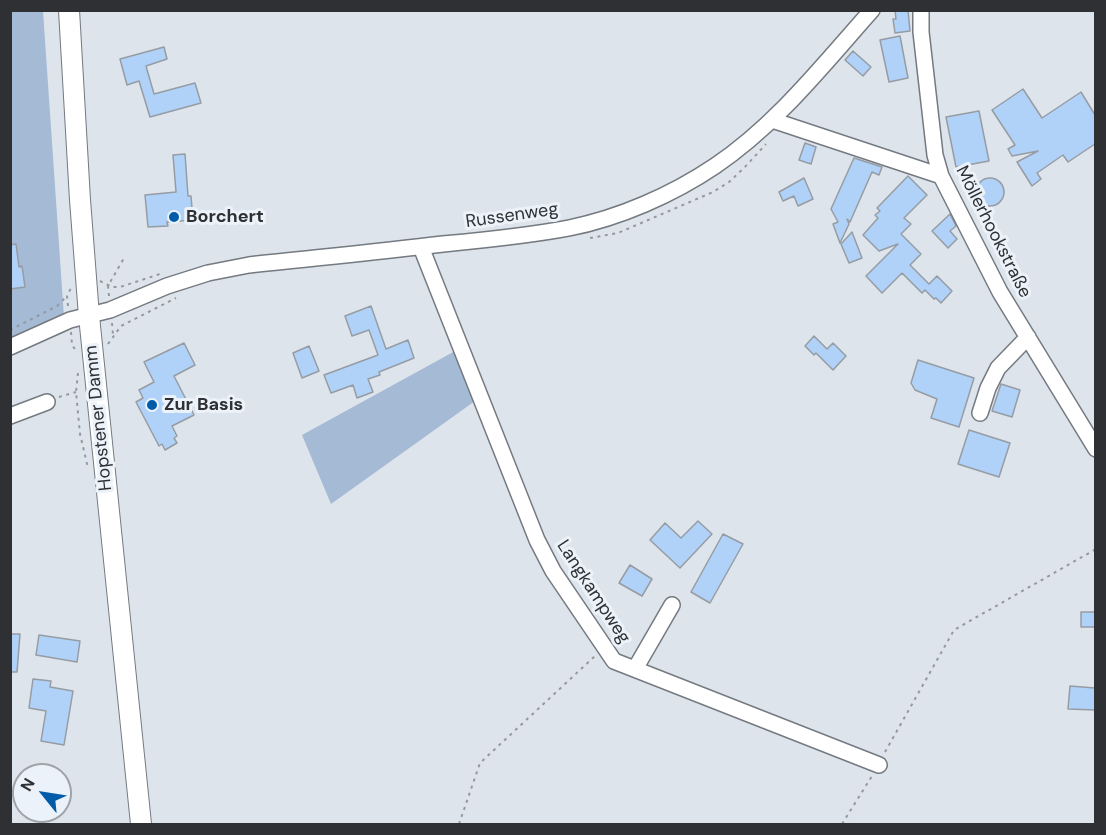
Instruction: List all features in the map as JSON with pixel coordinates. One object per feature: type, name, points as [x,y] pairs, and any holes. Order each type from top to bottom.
[{"type":"main road","name":"Hopstener Damm","points":[[69,10],[89,316],[85,351],[141,825]]},
{"type":"street","name":"Russenweg","points":[[10,347],[70,320],[89,316],[208,273],[259,264],[518,236],[570,227],[628,210],[680,187],[714,167],[772,120],[872,10]]},
{"type":"street","name":"Möllerhookstraße","points":[[921,10],[921,32],[934,155],[941,176],[1000,292],[1095,450]]},
{"type":"street","points":[[772,120],[941,176]]},
{"type":"street","name":"Langkampweg","points":[[420,247],[537,540],[553,571],[615,661],[879,765]]},
{"type":"street","points":[[980,413],[988,388],[998,368],[1028,337]]},
{"type":"street","points":[[10,416],[47,402]]},
{"type":"street","points":[[635,669],[672,605]]},
{"type":"path","points":[[589,238],[618,233],[713,192],[729,182],[768,142]]},
{"type":"path","points":[[87,283],[99,281],[112,287],[120,286],[169,271]]},
{"type":"path","points":[[85,351],[106,347],[121,326],[184,294]]},
{"type":"path","points":[[10,330],[57,306],[67,296]]},
{"type":"path","points":[[47,402],[76,392]]},
{"type":"path","points":[[842,825],[879,765],[954,630],[1095,549]]},
{"type":"path","points":[[459,825],[480,764],[604,648]]},
{"type":"shaded area","points":[[11,11],[43,11],[65,332],[11,355]]},
{"type":"shaded area","points":[[455,351],[475,401],[331,504],[302,435]]},
{"type":"building","points":[[895,10],[908,10],[910,31],[895,33],[893,19],[896,19]]},
{"type":"building","points":[[900,36],[908,78],[889,82],[880,40]]},
{"type":"building","points":[[164,47],[167,59],[146,66],[154,94],[195,83],[201,103],[150,117],[139,81],[127,85],[120,59]]},
{"type":"building","points":[[853,51],[871,67],[863,76],[845,60]]},
{"type":"building","points":[[1023,89],[1042,118],[1081,92],[1095,115],[1095,144],[1068,162],[1063,155],[1037,173],[1041,179],[1032,186],[1017,162],[1038,151],[1012,156],[1008,149],[1015,145],[992,110]]},
{"type":"building","points":[[979,111],[989,161],[956,167],[946,117]]},
{"type":"building","points":[[805,143],[816,147],[811,164],[799,160]]},
{"type":"building","points":[[185,154],[188,196],[191,196],[193,220],[167,222],[168,226],[148,227],[145,195],[176,192],[173,155]]},
{"type":"building","points":[[854,158],[882,167],[879,175],[872,172],[850,222],[847,219],[849,224],[840,243],[833,224],[838,222],[831,209]]},
{"type":"building","points":[[908,176],[927,195],[904,218],[911,224],[901,234],[921,254],[910,265],[929,284],[937,276],[952,291],[941,303],[925,290],[922,293],[902,273],[882,293],[866,276],[898,244],[879,251],[863,235],[878,218],[875,215],[880,211],[877,208]]},
{"type":"building","points":[[804,178],[813,199],[798,206],[794,196],[783,201],[779,192]]},
{"type":"building","points":[[990,178],[1000,182],[1004,192],[1000,202],[990,206],[980,202],[976,192],[980,182]]},
{"type":"building","points":[[950,214],[956,226],[950,231],[957,239],[948,248],[932,231]]},
{"type":"building","points":[[852,232],[862,258],[849,263],[841,244]]},
{"type":"building","points":[[16,244],[25,287],[10,289],[10,245]]},
{"type":"building","points":[[371,306],[386,349],[408,340],[414,358],[368,379],[373,392],[357,398],[353,385],[331,393],[324,375],[378,355],[369,330],[352,336],[345,316]]},
{"type":"building","points":[[814,336],[827,349],[833,343],[846,356],[833,370],[816,353],[814,355],[805,346]]},
{"type":"building","name":"Zur Basis","points":[[184,343],[195,365],[174,376],[194,415],[172,426],[177,436],[174,438],[177,443],[165,450],[162,444],[159,446],[136,402],[143,398],[139,390],[154,382],[144,362]]},
{"type":"building","points":[[309,346],[319,371],[302,378],[293,353]]},
{"type":"building","points":[[918,360],[974,378],[959,427],[931,418],[937,399],[915,390],[911,383]]},
{"type":"building","points":[[1001,384],[1020,390],[1012,417],[992,411]]},
{"type":"building","points":[[969,430],[1010,443],[999,477],[958,464]]},
{"type":"building","points":[[698,521],[712,534],[680,568],[650,540],[665,523],[681,538]]},
{"type":"building","points":[[723,534],[743,544],[710,603],[691,592]]},
{"type":"building","points":[[630,565],[652,579],[642,596],[619,583]]},
{"type":"building","points":[[1081,612],[1095,612],[1095,627],[1081,627]]},
{"type":"building","points":[[10,634],[20,634],[17,672],[10,672]]},
{"type":"building","points":[[39,635],[80,641],[77,662],[36,655]]},
{"type":"building","points":[[33,679],[51,681],[50,687],[73,691],[64,745],[41,741],[46,711],[29,708]]},
{"type":"building","points":[[1070,686],[1095,688],[1095,710],[1068,709]]},
{"type":"place","name":"Borchert","points":[[174,217]]},
{"type":"place","name":"Zur Basis","points":[[152,405]]}]
